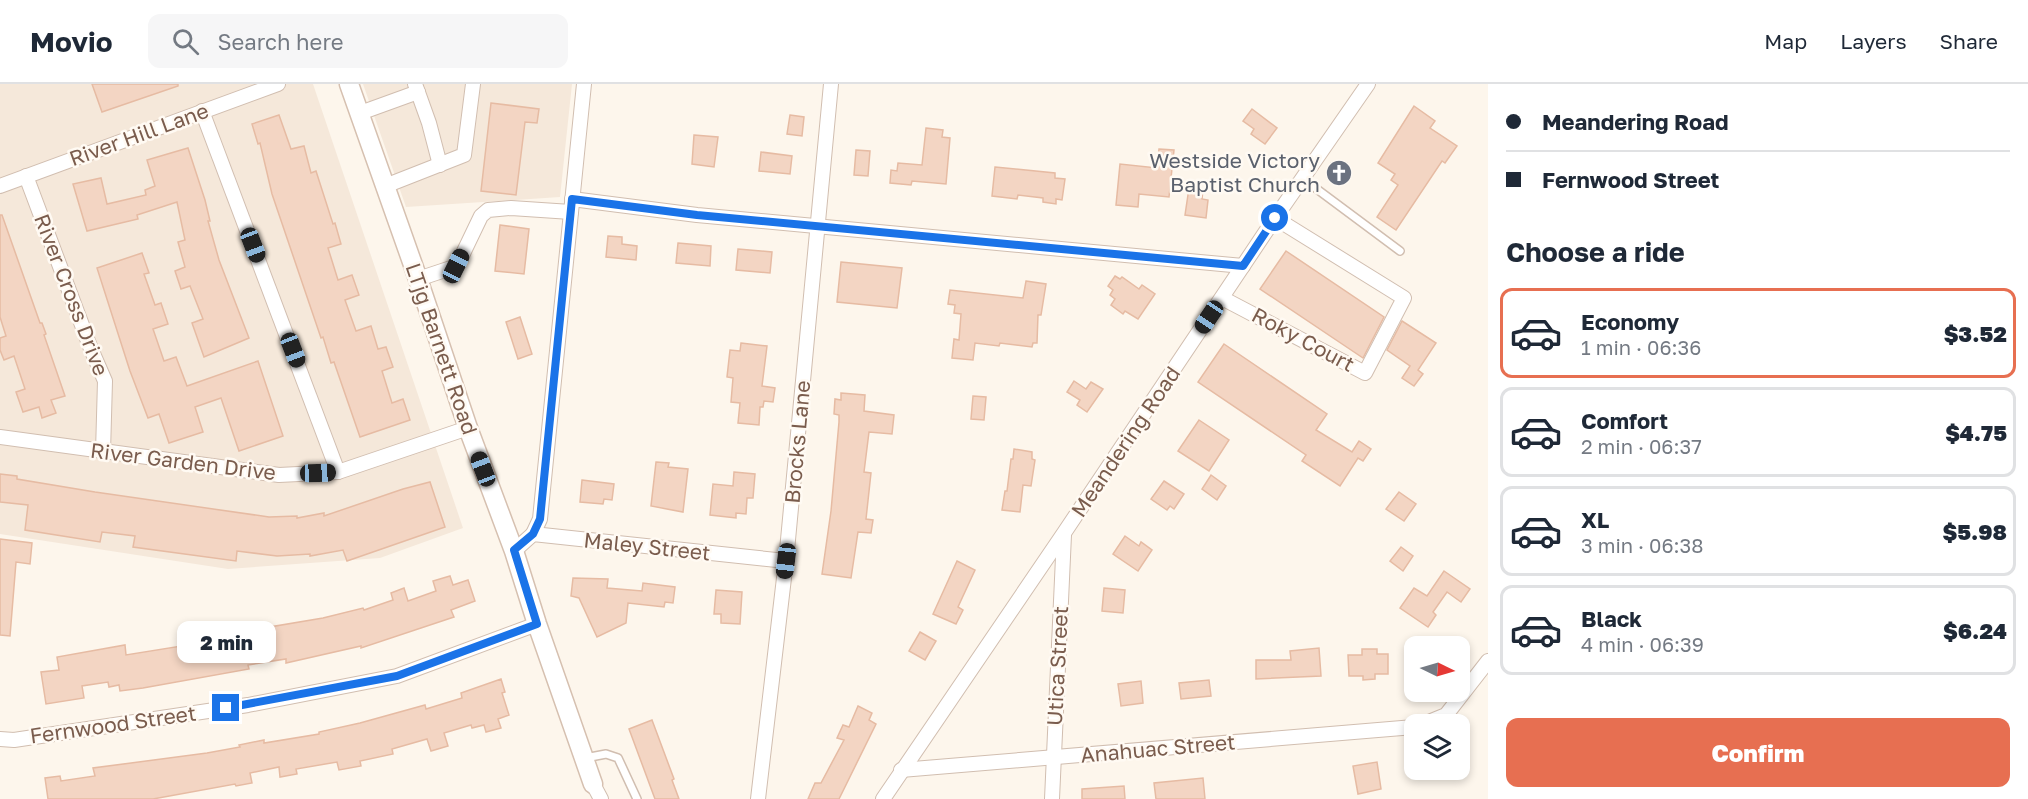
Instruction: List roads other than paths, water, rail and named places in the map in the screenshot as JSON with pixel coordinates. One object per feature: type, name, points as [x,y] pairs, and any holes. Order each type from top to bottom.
[{"type":"street","name":"River Hill Lane","points":[[0,186],[278,84]]},
{"type":"street","name":"LTjg Barnett Road","points":[[349,84],[598,794]]},
{"type":"street","points":[[385,186],[464,155],[473,84]]},
{"type":"street","points":[[514,550],[533,534],[540,519],[584,84]]},
{"type":"street","name":"Brocks Lane","points":[[758,799],[786,561],[831,84]]},
{"type":"street","name":"Meandering Road","points":[[883,799],[1302,178],[1368,84]]},
{"type":"street","points":[[360,113],[416,88],[429,123],[440,165]]},
{"type":"street","points":[[202,111],[338,472]]},
{"type":"street","name":"River Cross Drive","points":[[26,176],[105,381],[103,452]]},
{"type":"street","points":[[418,279],[456,266],[481,216],[488,210],[572,205],[967,238],[1243,266]]},
{"type":"street","name":"Roky Court","points":[[1222,298],[1365,373],[1404,298],[1275,218]]},
{"type":"street","name":"River Garden Drive","points":[[0,437],[279,475],[338,472],[468,428]]},
{"type":"street","name":"Utica Street","points":[[1052,799],[1064,533]]},
{"type":"street","name":"Maley Street","points":[[533,534],[786,561]]},
{"type":"street","name":"Fernwood Street","points":[[0,739],[14,740],[248,705],[397,676],[537,624]]},
{"type":"street","points":[[1447,714],[1488,662]]},
{"type":"street","name":"Anahuac Street","points":[[902,770],[1404,728]]},
{"type":"lane","points":[[1302,178],[1401,251]]},
{"type":"lane","points":[[585,758],[606,754],[618,758],[634,798]]},
{"type":"place","name":"Westside Victory Baptist Church","points":[[1339,173]]}]
